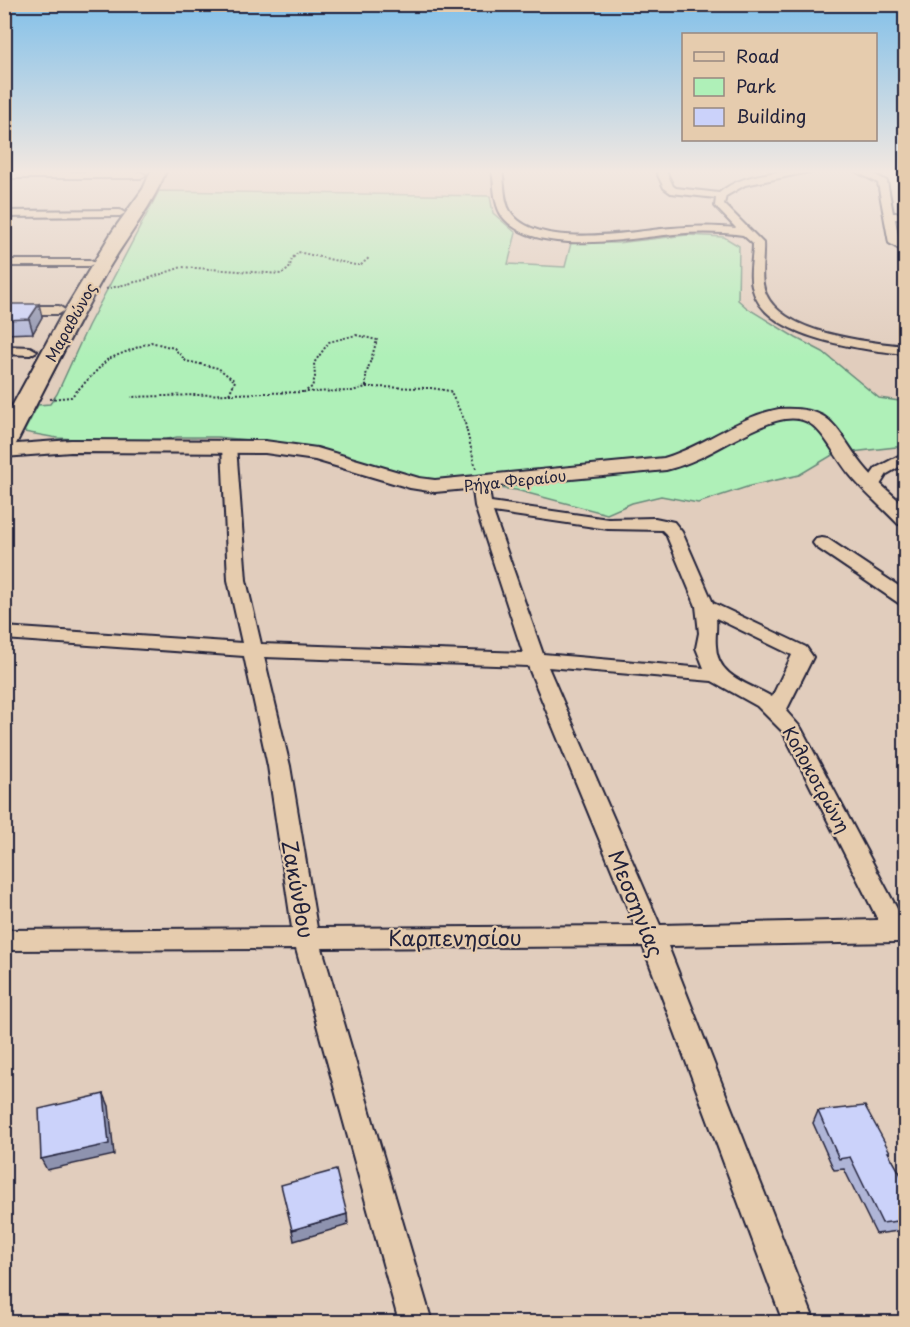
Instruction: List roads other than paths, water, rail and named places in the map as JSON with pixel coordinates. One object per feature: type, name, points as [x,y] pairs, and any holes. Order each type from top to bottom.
[{"type":"main road","name":"Μαραθώνος","points":[[20,370],[107,233]]},
{"type":"main road","name":"Μαραθώνος","points":[[5,444],[87,289],[120,233]]},
{"type":"street","points":[[538,233],[602,239],[663,233]]},
{"type":"street","points":[[747,233],[758,243],[759,257],[755,276],[761,296],[775,313],[801,327],[830,337],[874,347],[906,350]]},
{"type":"street","points":[[891,233],[894,243],[906,250]]},
{"type":"street","points":[[4,263],[88,263]]},
{"type":"street","points":[[4,310],[59,310]]},
{"type":"street","points":[[4,350],[30,351]]},
{"type":"street","name":"Ρήγα Φεραίου","points":[[5,444],[229,446],[308,452],[417,484],[481,495],[666,464],[696,455],[757,421],[782,413],[802,416],[830,429],[843,452],[859,473],[906,519]]},
{"type":"street","name":"Ζακύνθου","points":[[229,446],[237,580],[279,766],[306,938],[416,1323]]},
{"type":"street","points":[[872,485],[881,471],[906,456]]},
{"type":"street","points":[[4,633],[252,650],[535,660],[717,675],[706,648],[708,633],[705,606],[674,532],[668,526],[655,523],[608,524],[481,495]]},
{"type":"street","name":"Μεσσηνίας","points":[[481,495],[535,660],[652,936],[799,1323]]},
{"type":"street","points":[[822,543],[906,600]]},
{"type":"street","points":[[705,606],[799,651],[803,657],[799,669],[775,712]]},
{"type":"street","name":"Κολοκοτρώνη","points":[[717,675],[733,686],[764,701],[791,728],[901,931]]},
{"type":"street","name":"Καρπενησίου","points":[[4,940],[652,936],[901,931]]}]
